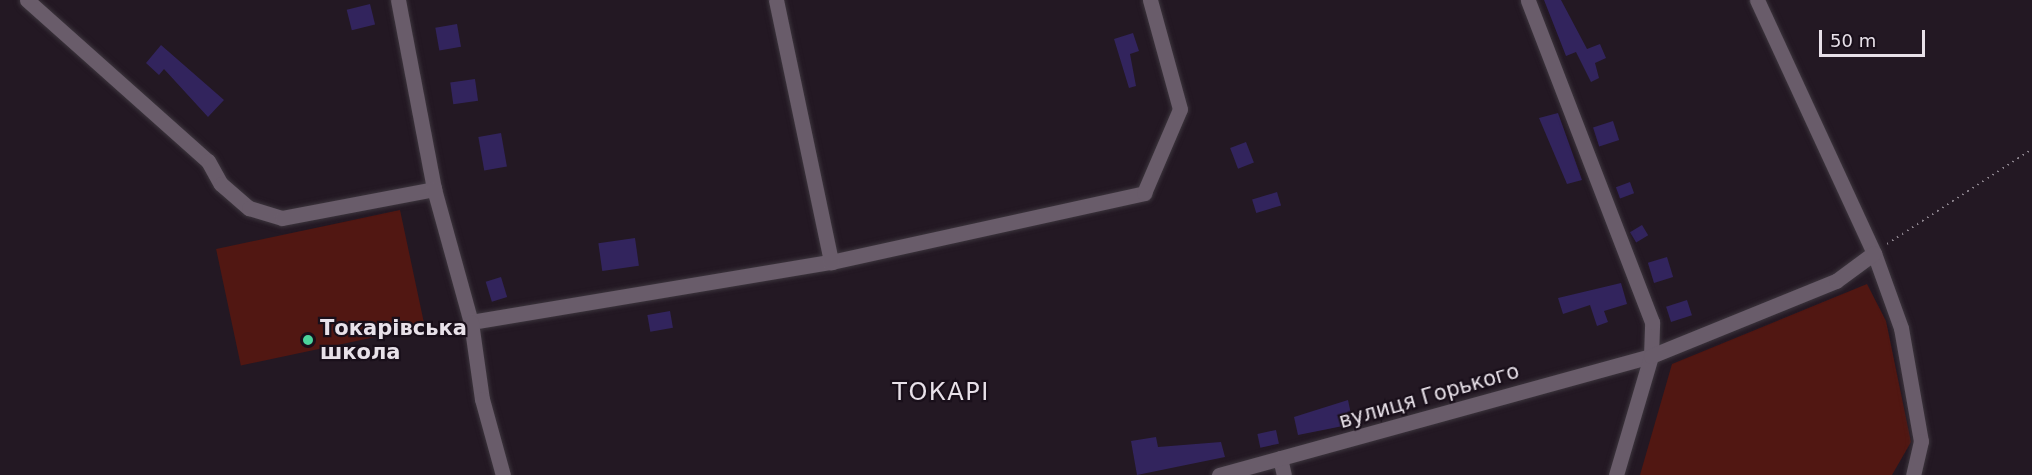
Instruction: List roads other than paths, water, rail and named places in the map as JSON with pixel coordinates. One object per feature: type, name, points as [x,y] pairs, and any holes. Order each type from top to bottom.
[{"type":"street","points":[[27,0],[208,162],[221,184],[249,208],[282,218],[434,189]]},
{"type":"street","points":[[398,0],[434,189],[471,322],[482,399],[503,475]]},
{"type":"street","points":[[776,0],[831,262]]},
{"type":"street","points":[[471,322],[831,262],[1144,193],[1180,109],[1150,0]]},
{"type":"street","points":[[1528,0],[1652,322],[1651,356],[1616,475]]},
{"type":"street","points":[[1757,0],[1874,253],[1901,328],[1921,441],[1913,475]]},
{"type":"street","name":"вулиця Горького","points":[[1219,475],[1651,356],[1836,280],[1874,253]]},
{"type":"street","points":[[1280,458],[1284,475]]},
{"type":"place","name":"Токарівська школа","points":[[308,340]]},
{"type":"district","name":"ТОКАРІ","points":[[941,393]]}]
